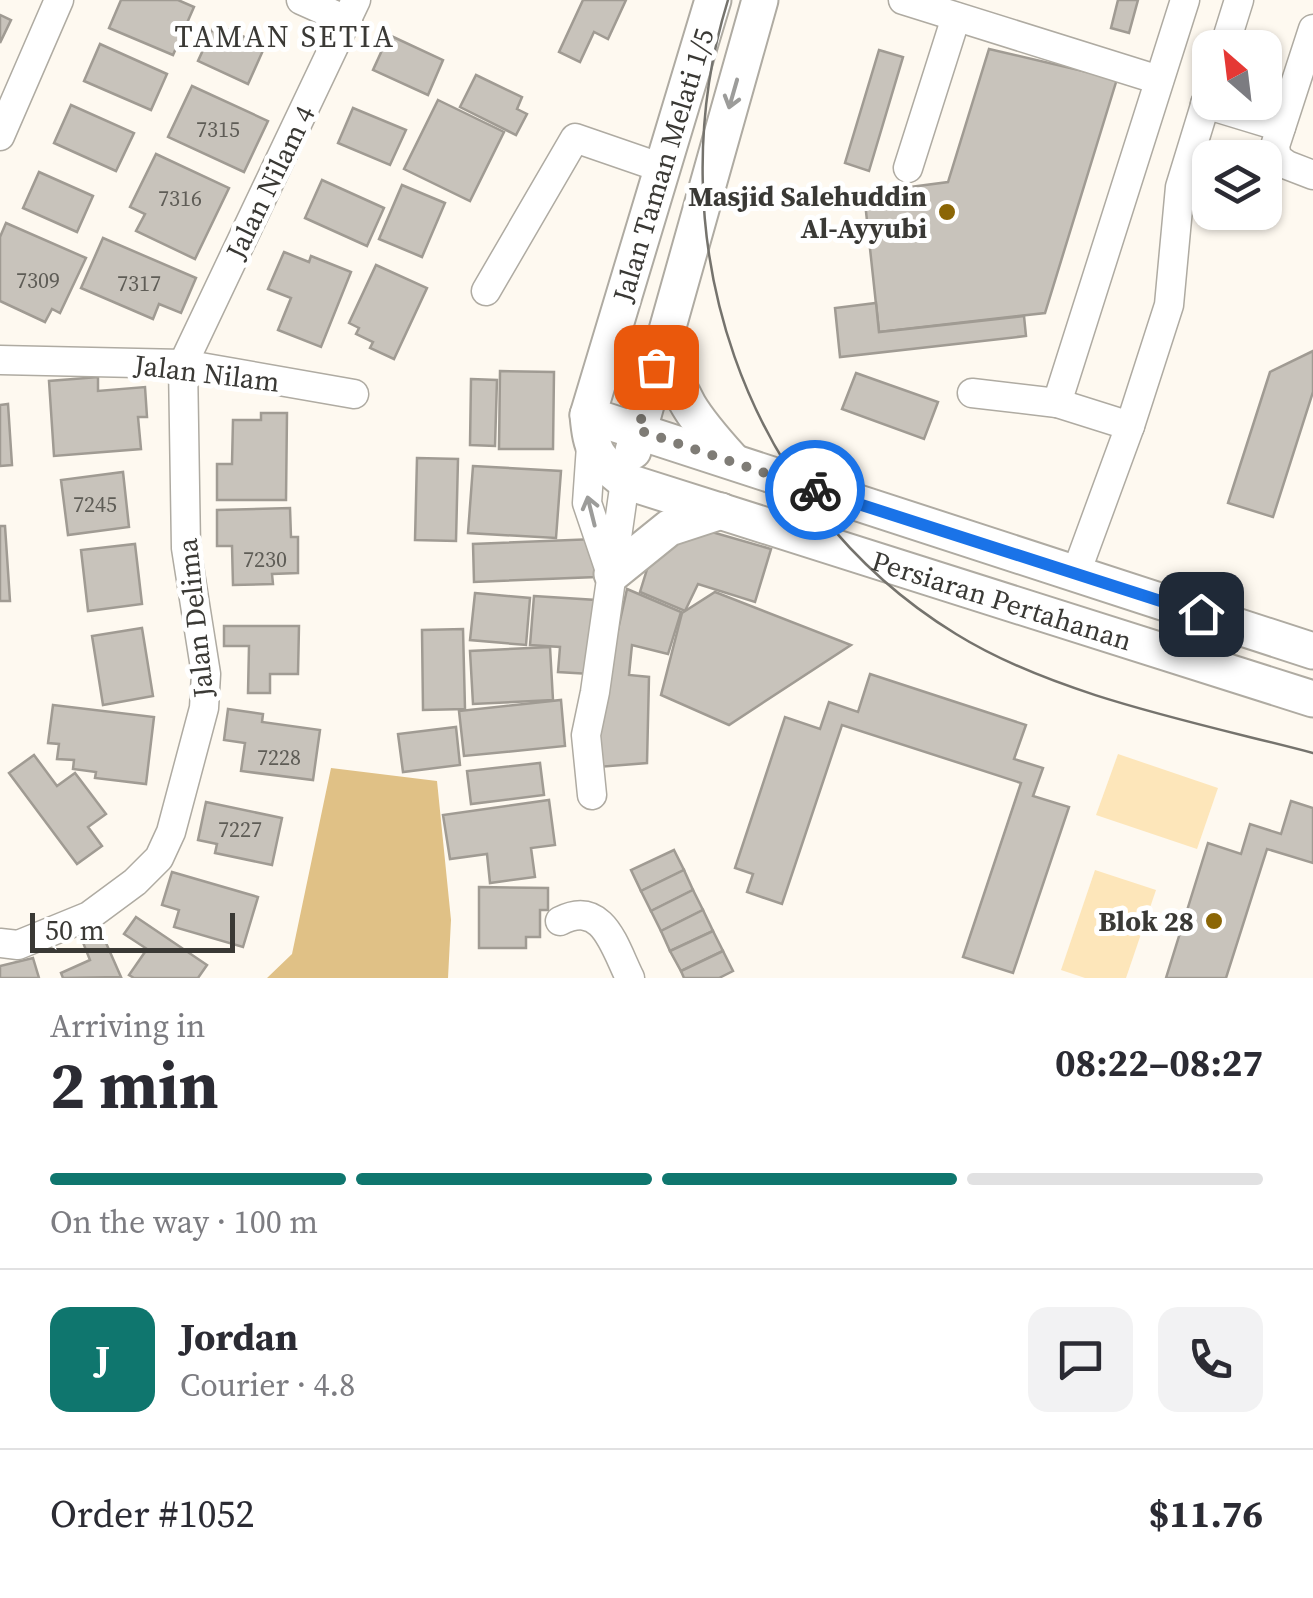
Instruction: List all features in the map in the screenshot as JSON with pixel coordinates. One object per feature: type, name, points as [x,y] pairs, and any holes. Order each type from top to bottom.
[{"type":"main road","name":"Jalan Taman Melati 1/5","points":[[589,430],[713,0]]},
{"type":"main road","name":"Jalan Taman Melati 1/5","points":[[625,481],[760,0]]},
{"type":"main road","points":[[665,335],[672,376],[683,400],[696,421],[732,461]]},
{"type":"main road","name":"Persiaran Pertahanan","points":[[1313,651],[638,430],[589,430],[604,465],[625,481],[1313,699]]},
{"type":"main road","points":[[612,574],[669,528],[720,511]]},
{"type":"street","points":[[0,136],[59,0]]},
{"type":"street","points":[[302,0],[352,11]]},
{"type":"street","points":[[903,0],[1160,80]]},
{"type":"street","points":[[1057,403],[1185,0]]},
{"type":"street","points":[[1230,30],[1239,0]]},
{"type":"street","name":"Jalan Nilam 4","points":[[183,364],[352,11]]},
{"type":"street","points":[[908,168],[956,17]]},
{"type":"street","points":[[1313,29],[1275,146],[1278,158],[1286,165],[1313,175]]},
{"type":"street","points":[[1076,573],[1169,305],[1180,187],[1201,120]]},
{"type":"street","points":[[1264,120],[1280,127]]},
{"type":"street","points":[[486,291],[575,138],[662,168]]},
{"type":"street","name":"Jalan Nilam","points":[[0,360],[183,364],[354,394]]},
{"type":"street","name":"Jalan Delima","points":[[0,943],[18,945],[89,916],[136,882],[159,858],[170,832],[204,708],[206,674],[186,548],[183,364]]},
{"type":"street","points":[[972,394],[1057,403],[1130,426]]},
{"type":"street","points":[[589,430],[587,502],[612,574]]},
{"type":"street","points":[[592,795],[586,735],[596,692],[625,481]]},
{"type":"street","points":[[560,921],[574,914],[593,916],[602,923],[630,978]]},
{"type":"shaded area","points":[[1118,754],[1218,788],[1197,849],[1096,815]]},
{"type":"shaded area","points":[[331,768],[437,781],[451,920],[448,978],[267,978],[292,954]]},
{"type":"shaded area","points":[[1095,870],[1156,890],[1126,978],[1085,978],[1061,970]]},
{"type":"building","points":[[121,0],[178,0],[194,7],[173,55],[109,28]]},
{"type":"building","points":[[583,0],[626,0],[608,39],[594,32],[580,62],[559,52]]},
{"type":"building","points":[[1118,0],[1138,0],[1129,33],[1111,28]]},
{"type":"building","points":[[0,15],[11,20],[0,43]]},
{"type":"building","points":[[215,24],[265,46],[248,84],[198,61]]},
{"type":"building","points":[[389,35],[443,60],[428,95],[373,70]]},
{"type":"building","points":[[100,44],[167,74],[151,110],[84,81]]},
{"type":"building","points":[[989,49],[1117,79],[1045,313],[879,332],[864,193],[948,182]]},
{"type":"building","points":[[879,50],[903,57],[869,171],[845,163]]},
{"type":"building","points":[[476,75],[522,97],[517,109],[527,114],[516,135],[460,107]]},
{"type":"building","points":[[192,86],[268,121],[244,172],[168,137]]},
{"type":"building","points":[[438,100],[504,132],[470,201],[404,169]]},
{"type":"building","points":[[71,105],[134,133],[116,171],[54,143]]},
{"type":"building","points":[[353,108],[406,130],[390,165],[338,143]]},
{"type":"building","points":[[156,154],[229,188],[195,259],[136,231],[145,214],[130,207]]},
{"type":"building","points":[[39,172],[93,196],[77,232],[23,208]]},
{"type":"building","points":[[322,180],[384,208],[367,246],[305,218]]},
{"type":"building","points":[[402,185],[445,203],[422,257],[379,239]]},
{"type":"building","points":[[6,223],[86,258],[60,313],[52,309],[45,322],[0,301],[0,237]]},
{"type":"building","points":[[103,238],[196,278],[181,313],[159,304],[153,319],[81,288]]},
{"type":"building","points":[[284,252],[309,262],[311,256],[351,272],[321,347],[278,330],[291,298],[268,289]]},
{"type":"building","points":[[376,265],[427,288],[394,359],[370,348],[373,342],[356,334],[359,328],[349,323]]},
{"type":"building","points":[[876,303],[879,332],[1024,316],[1026,336],[840,357],[835,308]]},
{"type":"building","points":[[1313,351],[1313,392],[1273,517],[1228,503],[1270,372]]},
{"type":"building","points":[[500,371],[554,372],[553,449],[499,449]]},
{"type":"building","points":[[856,373],[938,402],[924,439],[842,409]]},
{"type":"building","points":[[98,377],[98,391],[145,387],[147,417],[138,417],[141,449],[54,456],[49,381]]},
{"type":"building","points":[[471,379],[497,380],[495,446],[470,445]]},
{"type":"building","points":[[8,404],[12,465],[0,466],[0,405]]},
{"type":"building","points":[[261,413],[287,413],[286,500],[217,500],[217,464],[232,464],[233,420],[261,420]]},
{"type":"building","points":[[417,458],[458,459],[456,541],[415,540]]},
{"type":"building","points":[[473,466],[561,471],[556,538],[468,533]]},
{"type":"building","points":[[123,472],[129,527],[68,535],[61,480]]},
{"type":"building","points":[[290,508],[291,537],[298,537],[298,573],[272,574],[273,584],[233,585],[232,546],[217,546],[217,510]]},
{"type":"building","points":[[0,526],[5,526],[10,601],[0,601]]},
{"type":"building","points":[[705,530],[771,549],[755,602],[698,584],[685,611],[640,592],[653,550]]},
{"type":"building","points":[[595,539],[596,577],[474,582],[473,544]]},
{"type":"building","points":[[135,544],[142,604],[88,611],[81,550]]},
{"type":"building","points":[[627,589],[681,612],[668,654],[632,645],[629,675],[649,677],[647,763],[598,767],[596,729]]},
{"type":"building","points":[[715,592],[851,645],[729,725],[661,695],[682,613]]},
{"type":"building","points":[[475,593],[530,598],[526,645],[470,640]]},
{"type":"building","points":[[534,596],[596,600],[590,674],[558,672],[560,647],[530,645]]},
{"type":"building","points":[[224,626],[299,626],[298,674],[270,674],[270,693],[248,693],[249,646],[224,646]]},
{"type":"building","points":[[142,628],[153,696],[103,705],[92,636]]},
{"type":"building","points":[[463,629],[465,709],[423,710],[422,630]]},
{"type":"building","points":[[550,647],[553,700],[473,704],[470,651]]},
{"type":"building","points":[[870,674],[1026,725],[1014,759],[1043,768],[1033,796],[1069,807],[1013,973],[963,957],[1021,783],[842,725],[782,904],[747,892],[753,874],[735,868],[785,717],[820,729],[829,702],[858,712]]},
{"type":"building","points":[[561,700],[565,746],[464,756],[459,711]]},
{"type":"building","points":[[53,705],[154,717],[146,784],[95,778],[96,772],[73,769],[74,760],[57,759],[59,744],[48,743]]},
{"type":"building","points":[[228,709],[263,714],[262,722],[320,730],[313,780],[241,771],[245,743],[224,740]]},
{"type":"building","points":[[456,727],[460,765],[403,772],[398,734]]},
{"type":"building","points":[[34,755],[57,786],[75,773],[106,814],[88,827],[102,846],[77,864],[9,773]]},
{"type":"building","points":[[540,763],[544,795],[471,804],[467,771]]},
{"type":"building","points":[[549,800],[555,845],[531,848],[535,877],[490,883],[487,854],[450,859],[443,815]]},
{"type":"building","name":"Blok 28","points":[[1291,801],[1313,808],[1313,863],[1267,849],[1226,978],[1166,978],[1208,843],[1241,854],[1250,824],[1281,834]]},
{"type":"building","points":[[206,802],[282,818],[272,865],[215,853],[217,844],[198,840]]},
{"type":"building","points":[[674,850],[684,870],[641,891],[631,870]]},
{"type":"building","points":[[684,870],[693,890],[651,911],[641,891]]},
{"type":"building","points":[[172,872],[258,897],[243,947],[174,927],[179,910],[162,905]]},
{"type":"building","points":[[479,887],[548,888],[548,910],[540,910],[540,937],[526,937],[526,948],[479,948]]},
{"type":"building","points":[[693,890],[703,910],[661,931],[651,911]]},
{"type":"building","points":[[703,910],[713,931],[670,951],[661,931]]},
{"type":"building","points":[[136,917],[207,965],[198,978],[129,975],[147,949],[124,934]]},
{"type":"building","points":[[99,927],[121,977],[63,978],[61,973],[90,960],[80,935]]},
{"type":"building","points":[[713,931],[723,951],[681,971],[670,951]]},
{"type":"building","points":[[723,951],[733,971],[719,978],[684,978],[681,971]]},
{"type":"building","points":[[33,958],[39,978],[0,978],[0,966]]},
{"type":"tram line","points":[[728,0],[708,90],[703,180],[712,270],[734,356],[771,438],[820,513],[882,579],[956,634],[995,656],[1129,706],[1313,753]]},
{"type":"way so far","points":[[656,367],[638,430],[815,490]]},
{"type":"place","name":"Masjid Salehuddin Al-Ayyubi","points":[[947,212]]},
{"type":"place","name":"Blok 28","points":[[1214,921]]},
{"type":"district","name":"TAMAN SETIA","points":[[285,37]]},
{"type":"route","points":[[815,490],[1201,614]]}]
